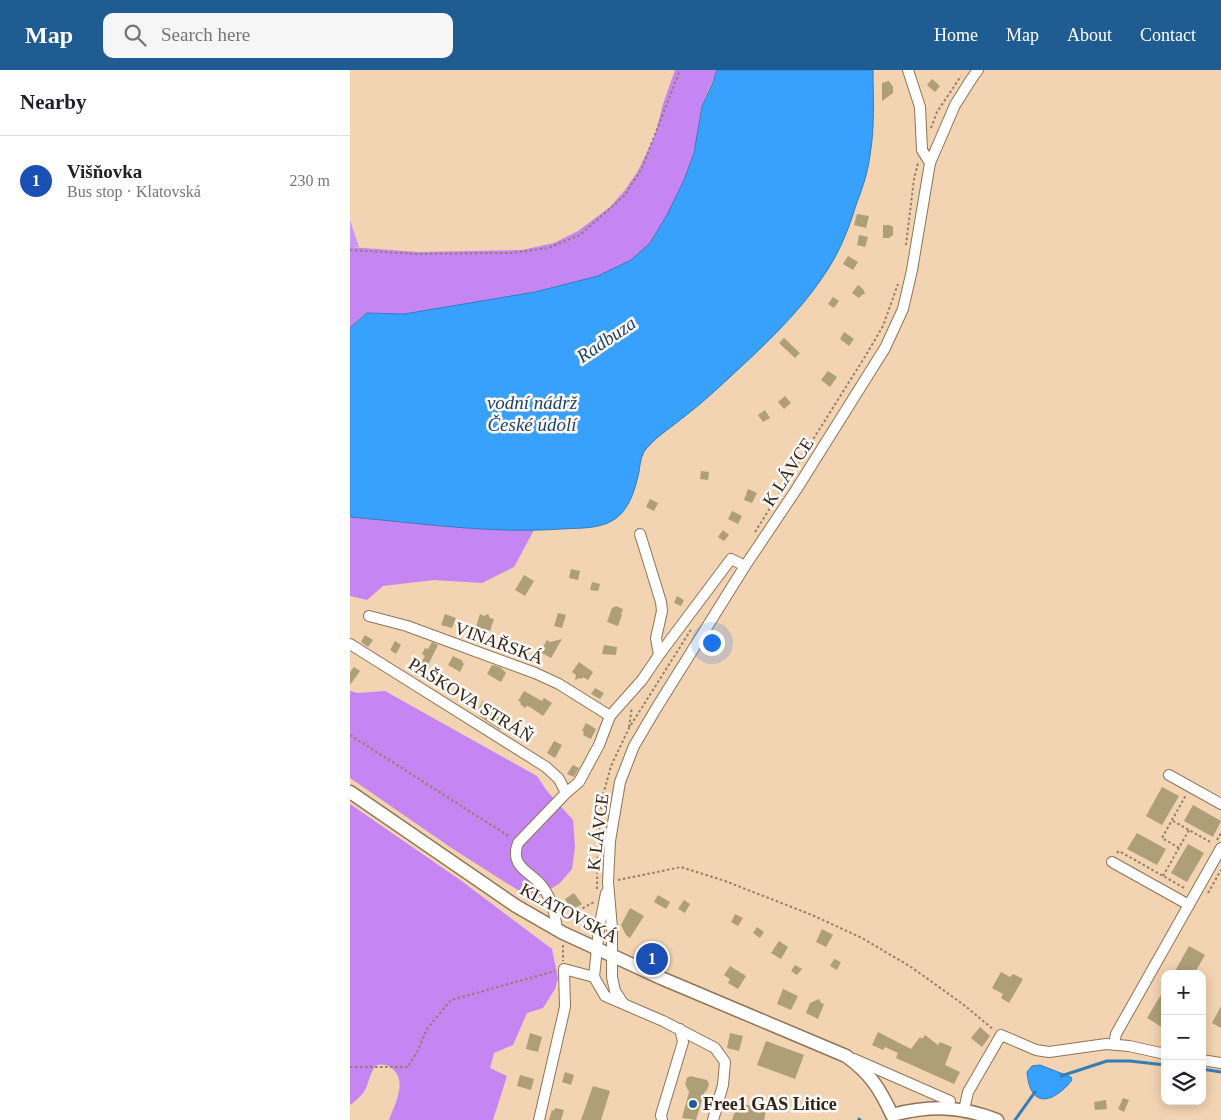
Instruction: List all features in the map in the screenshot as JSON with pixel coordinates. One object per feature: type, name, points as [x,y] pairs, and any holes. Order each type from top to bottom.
[{"type":"main road","name":"KLATOVSKÁ","points":[[350,792],[516,906],[559,929],[612,956],[846,1056],[868,1074],[880,1090],[888,1118],[931,1108],[964,1110],[997,1120]]},
{"type":"street","points":[[908,70],[920,107],[922,150],[930,163]]},
{"type":"street","name":"K LÁVCE","points":[[623,1003],[615,991],[612,977],[612,928],[608,882],[610,841],[620,782],[634,746],[657,707],[745,566],[802,482],[885,348],[902,309],[912,270],[930,163],[955,105],[978,70]]},
{"type":"street","points":[[640,534],[661,602],[662,611],[656,638],[659,655]]},
{"type":"street","points":[[559,929],[554,906],[542,885],[525,872],[516,860],[515,852],[518,843],[566,792],[579,782],[599,745],[610,716],[635,687],[731,559],[745,566]]},
{"type":"street","name":"VINAŘSKÁ","points":[[370,616],[407,626],[536,673],[559,684],[610,716]]},
{"type":"street","name":"PAŠKOVA STRÁŇ","points":[[350,644],[546,767],[559,779],[566,792]]},
{"type":"street","points":[[1169,775],[1221,804]]},
{"type":"street","points":[[1114,1044],[1116,1034],[1189,905],[1218,846]]},
{"type":"street","points":[[1112,862],[1189,905]]},
{"type":"street","name":"K LÁVCE","points":[[594,977],[599,929],[608,882]]},
{"type":"street","points":[[594,977],[612,956]]},
{"type":"street","points":[[539,1120],[565,1007],[564,969],[594,977],[605,996],[680,1029],[715,1048],[725,1062],[724,1084],[713,1120]]},
{"type":"street","points":[[662,1120],[661,1115],[683,1042],[680,1029]]},
{"type":"street","points":[[964,1110],[968,1092],[1001,1035],[1036,1050],[1049,1052],[1090,1045],[1114,1044],[1161,1053]]},
{"type":"street","name":"KLATOVSKÁ","points":[[846,1056],[950,1101]]},
{"type":"street","points":[[1206,1061],[1221,1063]]},
{"type":"path","points":[[350,250],[417,254],[511,253],[548,248],[580,235],[625,195],[642,168],[680,70]]},
{"type":"path","points":[[930,133],[938,112],[950,90],[965,70]]},
{"type":"path","points":[[905,248],[914,179],[922,150]]},
{"type":"path","points":[[752,536],[883,326],[900,279]]},
{"type":"path","points":[[597,891],[598,842],[602,799],[611,766],[629,728],[694,626]]},
{"type":"path","points":[[629,728],[635,687]]},
{"type":"path","points":[[350,734],[518,843]]},
{"type":"path","points":[[1179,848],[1162,838],[1191,787]]},
{"type":"path","points":[[1172,820],[1218,846]]},
{"type":"path","points":[[1163,876],[1189,830]]},
{"type":"path","points":[[1112,862],[1119,851],[1188,890]]},
{"type":"path","points":[[608,882],[681,867],[812,915],[862,938],[911,967],[1001,1035]]},
{"type":"path","points":[[1206,895],[1221,870]]},
{"type":"path","points":[[350,1067],[408,1067],[427,1029],[451,1000],[564,969],[559,929],[598,899]]},
{"type":"shaded area","points":[[675,70],[717,70],[702,105],[694,153],[681,189],[670,212],[656,234],[635,258],[617,269],[596,277],[550,290],[426,312],[405,314],[367,313],[350,328],[350,247],[418,252],[522,250],[554,243],[578,231],[610,207],[638,171],[655,135]]},
{"type":"shaded area","points":[[350,220],[359,247],[350,247]]},
{"type":"shaded area","points":[[350,517],[534,530],[514,567],[482,583],[434,580],[383,586],[367,600],[350,596]]},
{"type":"shaded area","points":[[350,691],[358,693],[385,691],[537,776],[547,791],[573,820],[575,847],[572,869],[560,883],[538,897],[524,894],[453,849],[350,778]]},
{"type":"shaded area","points":[[350,804],[463,882],[552,949],[558,978],[555,989],[543,1008],[527,1013],[513,1045],[494,1053],[490,1068],[507,1076],[493,1120],[389,1120],[400,1085],[396,1072],[386,1065],[375,1066],[365,1091],[350,1105]]},
{"type":"water","name":"vodní nádrž České údolí","points":[[717,70],[873,70],[873,134],[865,179],[837,253],[817,286],[804,302],[747,361],[644,451],[635,488],[629,503],[625,510],[605,524],[589,528],[509,530],[350,517],[350,328],[367,313],[404,314],[535,292],[598,276],[631,260],[650,243],[667,215],[684,180],[694,153],[702,106]]},
{"type":"water","points":[[1040,1065],[1071,1077],[1072,1080],[1065,1088],[1050,1098],[1038,1097],[1029,1084],[1027,1072],[1032,1066]]},
{"type":"building","points":[[932,79],[940,86],[935,92],[927,85]]},
{"type":"building","points":[[889,81],[893,87],[893,93],[882,101],[882,83]]},
{"type":"building","points":[[857,214],[869,216],[866,228],[854,225]]},
{"type":"building","points":[[883,225],[893,227],[893,235],[889,238],[883,238]]},
{"type":"building","points":[[859,235],[868,237],[865,247],[857,245]]},
{"type":"building","points":[[848,256],[858,262],[853,270],[843,264]]},
{"type":"building","points":[[858,285],[865,294],[859,298],[852,293]]},
{"type":"building","points":[[833,297],[839,301],[834,308],[828,304]]},
{"type":"building","points":[[844,332],[854,339],[849,346],[840,339]]},
{"type":"building","points":[[784,338],[800,353],[795,358],[779,343]]},
{"type":"building","points":[[828,371],[837,377],[830,387],[821,380]]},
{"type":"building","points":[[785,396],[791,403],[784,409],[778,402]]},
{"type":"building","points":[[765,410],[770,418],[763,422],[758,415]]},
{"type":"building","points":[[701,471],[709,472],[708,480],[700,479]]},
{"type":"building","points":[[748,489],[757,493],[752,503],[744,500]]},
{"type":"building","points":[[650,499],[658,503],[654,511],[646,507]]},
{"type":"building","points":[[732,511],[742,516],[738,524],[728,519]]},
{"type":"building","points":[[723,530],[729,535],[724,541],[718,537]]},
{"type":"building","points":[[571,569],[580,571],[578,580],[569,578]]},
{"type":"building","points":[[524,575],[534,581],[525,596],[515,590]]},
{"type":"building","points":[[592,582],[600,584],[598,591],[590,590]]},
{"type":"building","points":[[677,596],[684,600],[681,606],[674,603]]},
{"type":"building","points":[[616,606],[623,609],[618,626],[607,622],[612,608]]},
{"type":"building","points":[[558,613],[566,615],[562,628],[554,626]]},
{"type":"building","points":[[445,614],[456,618],[452,628],[441,625]]},
{"type":"building","points":[[480,614],[484,616],[488,614],[490,618],[494,619],[490,631],[476,627]]},
{"type":"building","points":[[365,635],[373,640],[368,647],[361,642]]},
{"type":"building","points":[[562,639],[551,658],[540,652],[547,640],[550,642]]},
{"type":"building","points":[[395,641],[401,645],[396,654],[390,650]]},
{"type":"building","points":[[432,642],[438,645],[425,671],[444,681],[445,679],[452,682],[448,692],[414,675],[425,656],[422,654],[425,648],[428,649]]},
{"type":"building","points":[[604,645],[617,647],[616,655],[602,654]]},
{"type":"building","points":[[453,656],[463,661],[464,664],[460,672],[448,665]]},
{"type":"building","points":[[579,662],[593,672],[588,680],[583,677],[582,679],[575,680],[576,675],[572,672]]},
{"type":"building","points":[[492,665],[500,667],[506,673],[501,682],[487,674]]},
{"type":"building","points":[[354,667],[360,671],[350,685],[350,672]]},
{"type":"building","points":[[595,688],[604,693],[600,699],[591,694]]},
{"type":"building","points":[[524,691],[542,701],[544,698],[552,703],[543,716],[530,707],[527,706],[525,708],[520,704],[521,702],[518,701]]},
{"type":"building","points":[[483,701],[490,705],[487,709],[506,721],[500,730],[479,716],[481,712],[478,709]]},
{"type":"building","points":[[586,723],[596,729],[591,739],[583,735],[584,732],[582,731]]},
{"type":"building","points":[[554,741],[562,745],[555,758],[547,753]]},
{"type":"building","points":[[573,765],[579,768],[574,777],[567,774]]},
{"type":"building","points":[[1162,787],[1179,796],[1162,825],[1146,816]]},
{"type":"building","points":[[1193,805],[1221,821],[1213,837],[1184,821]]},
{"type":"building","points":[[1137,833],[1166,849],[1157,865],[1127,849]]},
{"type":"building","points":[[1188,844],[1204,853],[1187,882],[1171,873]]},
{"type":"building","points":[[574,893],[582,904],[572,910],[565,899]]},
{"type":"building","points":[[658,895],[670,902],[666,909],[654,902]]},
{"type":"building","points":[[684,900],[690,904],[685,913],[678,909]]},
{"type":"building","points":[[630,908],[644,916],[630,938],[626,935],[621,925]]},
{"type":"building","points":[[735,914],[743,918],[738,926],[731,922]]},
{"type":"building","points":[[757,927],[764,932],[760,938],[753,933]]},
{"type":"building","points":[[822,929],[833,935],[826,947],[816,942]]},
{"type":"building","points":[[779,941],[788,947],[781,959],[771,953]]},
{"type":"building","points":[[1189,946],[1205,955],[1196,970],[1176,970]]},
{"type":"building","points":[[834,959],[841,962],[837,970],[830,966]]},
{"type":"building","points":[[795,965],[802,969],[797,975],[791,971]]},
{"type":"building","points":[[730,966],[746,976],[738,989],[728,983],[730,979],[724,975]]},
{"type":"building","points":[[1001,972],[1010,977],[1013,974],[1023,979],[1009,1003],[1001,998],[1003,994],[992,988]]},
{"type":"building","points":[[783,989],[798,996],[791,1010],[777,1004]]},
{"type":"building","points":[[1161,995],[1161,1027],[1147,1018]]},
{"type":"building","points":[[819,999],[824,1004],[818,1019],[806,1013],[810,1003]]},
{"type":"building","points":[[1221,1006],[1221,1028],[1212,1023]]},
{"type":"building","points":[[980,1027],[990,1036],[982,1047],[971,1038]]},
{"type":"building","points":[[878,1032],[911,1049],[920,1037],[922,1039],[925,1035],[938,1045],[940,1042],[952,1047],[945,1065],[960,1072],[954,1084],[896,1058],[898,1053],[885,1047],[883,1050],[872,1045]]},
{"type":"building","points":[[530,1033],[542,1037],[538,1052],[526,1049]]},
{"type":"building","points":[[730,1033],[743,1036],[739,1051],[727,1048]]},
{"type":"building","points":[[766,1041],[804,1055],[795,1079],[757,1065]]},
{"type":"building","points":[[565,1072],[574,1075],[571,1085],[562,1082]]},
{"type":"building","points":[[520,1075],[534,1079],[531,1090],[517,1086]]},
{"type":"building","points":[[690,1076],[707,1080],[709,1084],[704,1093],[696,1120],[682,1118],[689,1092],[685,1084]]},
{"type":"building","points":[[593,1086],[610,1091],[601,1120],[581,1120]]},
{"type":"building","points":[[1123,1098],[1129,1100],[1124,1112],[1118,1109]]},
{"type":"building","points":[[1106,1100],[1107,1109],[1095,1110],[1094,1102]]},
{"type":"building","points":[[738,1102],[766,1111],[764,1120],[732,1120]]},
{"type":"building","points":[[555,1108],[564,1110],[561,1120],[549,1120],[552,1110],[554,1111]]},
{"type":"waterway","points":[[1061,1076],[1107,1061],[1130,1061],[1161,1065]]},
{"type":"waterway","points":[[1206,1070],[1221,1072]]},
{"type":"waterway","points":[[1015,1120],[1035,1092]]},
{"type":"place","name":"Višňovka","points":[[652,959]]},
{"type":"place","name":"Free1 GAS Litice","points":[[693,1104]]},
{"type":"water label","name":"Radbuza","points":[[606,339]]}]
